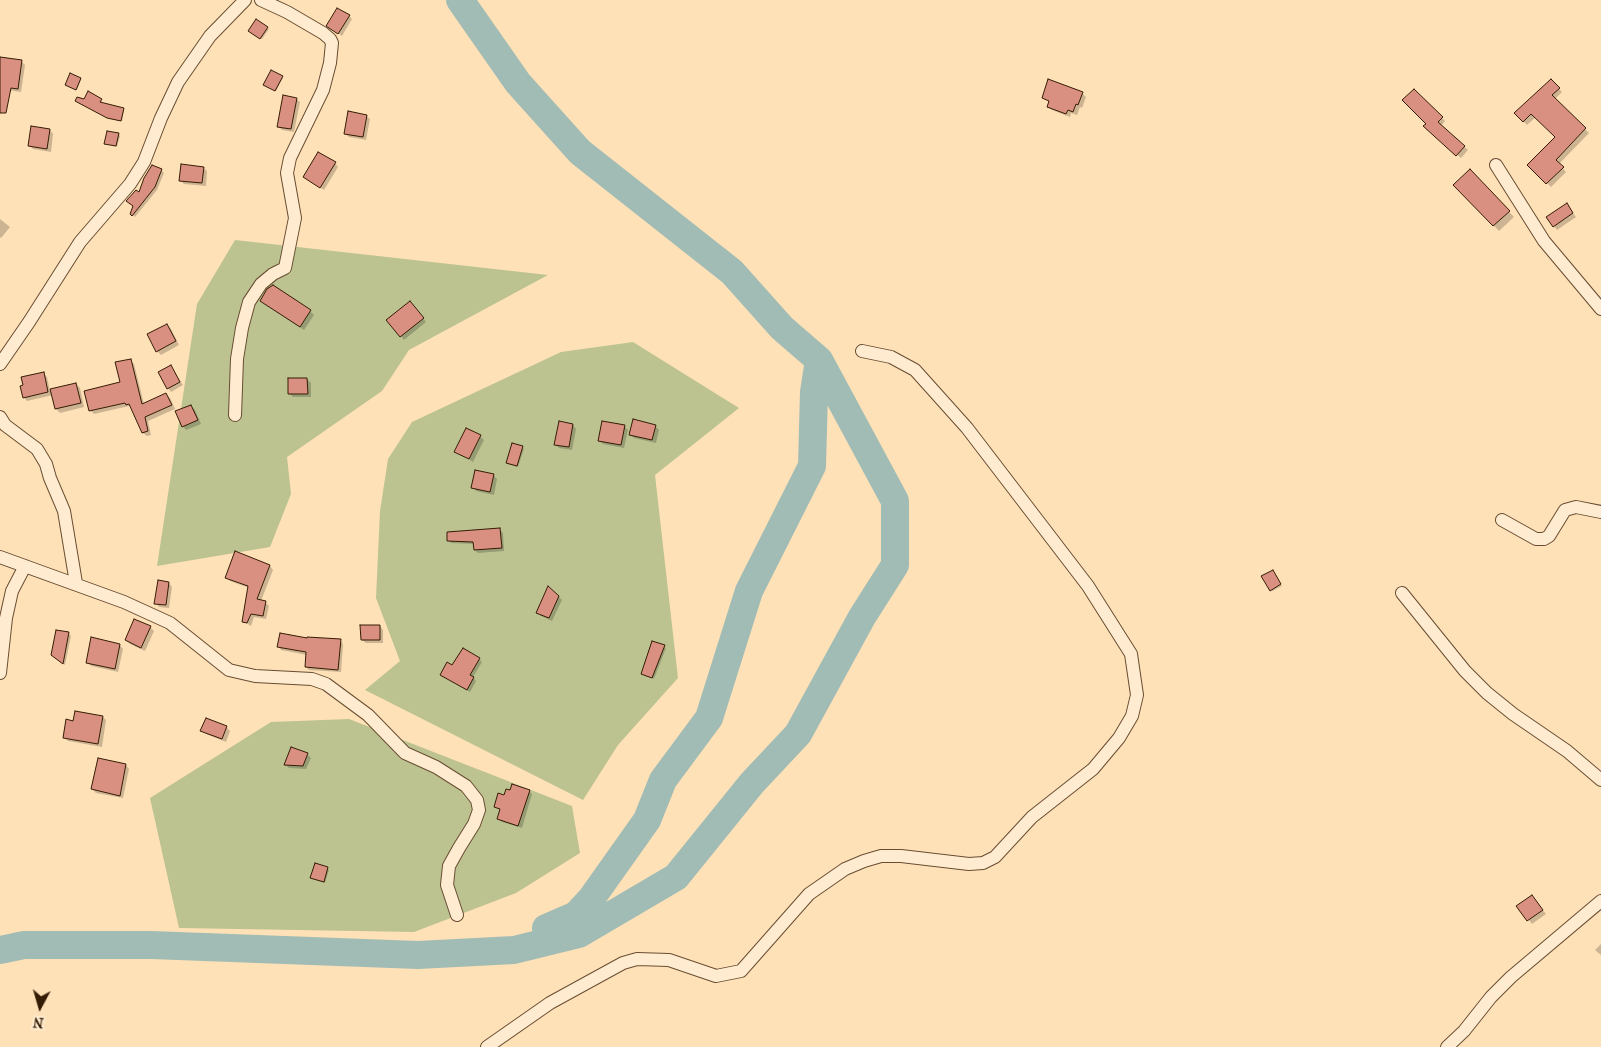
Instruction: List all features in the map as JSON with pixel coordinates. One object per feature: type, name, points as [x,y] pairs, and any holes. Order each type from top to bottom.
[{"type":"street","points":[[0,364],[80,242],[130,184],[144,162],[161,118],[178,82],[210,36],[244,0]]},
{"type":"street","points":[[235,415],[238,359],[242,328],[249,302],[261,284],[273,274],[285,268],[295,218],[287,173],[290,158],[323,90],[330,63],[332,43],[323,33],[287,12],[261,0]]},
{"type":"street","points":[[1496,165],[1544,240],[1601,309]]},
{"type":"street","points":[[487,1047],[550,1003],[623,963],[637,959],[670,960],[716,976],[741,971],[809,894],[845,869],[864,861],[881,856],[901,856],[969,864],[982,863],[995,858],[1032,817],[1093,769],[1120,738],[1132,716],[1137,695],[1130,654],[1088,586],[967,428],[915,370],[891,357],[862,351]]},
{"type":"street","points":[[0,417],[4,425],[37,449],[46,464],[64,511],[76,583]]},
{"type":"street","points":[[1502,520],[1536,539],[1544,539],[1549,536],[1565,510],[1576,507],[1601,512]]},
{"type":"street","points":[[0,557],[76,583],[170,623],[229,670],[255,676],[312,679],[326,684],[368,715],[405,753],[436,767],[466,786],[477,800],[479,810],[474,824],[449,866],[446,885],[457,915]]},
{"type":"street","points":[[0,674],[6,618],[12,591],[25,566]]},
{"type":"street","points":[[1402,593],[1465,671],[1486,693],[1567,751],[1601,780]]},
{"type":"street","points":[[1447,1047],[1464,1031],[1491,996],[1511,977],[1601,901]]},
{"type":"green space","points":[[235,240],[548,275],[409,350],[382,391],[287,457],[291,494],[270,547],[157,566],[197,304]]},
{"type":"green space","points":[[633,342],[739,408],[655,475],[678,678],[618,745],[583,800],[365,690],[400,661],[376,598],[380,511],[388,459],[412,422],[561,352]]},
{"type":"green space","points":[[349,719],[572,806],[580,853],[516,893],[414,932],[179,928],[150,798],[271,722]]},
{"type":"building","points":[[337,8],[350,15],[338,34],[326,26]]},
{"type":"building","points":[[256,19],[268,27],[260,39],[248,31]]},
{"type":"building","points":[[0,57],[22,60],[18,89],[11,88],[6,113],[0,113]]},
{"type":"building","points":[[271,70],[283,76],[275,91],[263,85]]},
{"type":"building","points":[[70,73],[81,78],[76,90],[65,85]]},
{"type":"building","points":[[1048,79],[1083,92],[1073,112],[1068,110],[1066,114],[1047,107],[1049,101],[1042,98]]},
{"type":"building","points":[[1551,79],[1560,88],[1552,95],[1586,128],[1556,160],[1564,167],[1546,184],[1527,165],[1555,137],[1531,114],[1523,122],[1514,113]]},
{"type":"building","points":[[1414,89],[1443,117],[1438,122],[1465,146],[1456,156],[1423,126],[1426,124],[1402,100]]},
{"type":"building","points":[[88,91],[102,99],[100,102],[124,108],[121,121],[107,118],[75,101],[77,97],[84,99]]},
{"type":"building","points":[[283,95],[297,98],[291,129],[277,127]]},
{"type":"building","points":[[348,111],[367,115],[363,137],[344,134]]},
{"type":"building","points":[[31,126],[50,129],[47,149],[28,146]]},
{"type":"building","points":[[107,131],[119,133],[116,146],[104,144]]},
{"type":"building","points":[[318,152],[336,162],[320,188],[303,177]]},
{"type":"building","points":[[181,164],[204,167],[202,183],[179,181]]},
{"type":"building","points":[[152,165],[162,169],[155,187],[132,216],[130,214],[133,206],[126,201],[136,190],[139,192],[144,178]]},
{"type":"building","points":[[1470,169],[1510,211],[1493,226],[1453,185]]},
{"type":"building","points":[[1567,203],[1573,213],[1553,227],[1546,217]]},
{"type":"building","points":[[273,285],[311,310],[300,327],[260,301],[267,289]]},
{"type":"building","points":[[410,301],[424,318],[400,337],[386,320]]},
{"type":"building","points":[[167,324],[176,341],[156,352],[147,334]]},
{"type":"building","points":[[131,359],[142,404],[166,393],[172,405],[145,417],[148,431],[142,433],[129,404],[126,405],[125,403],[89,411],[84,391],[120,382],[115,362]]},
{"type":"building","points":[[171,365],[180,382],[167,389],[158,372]]},
{"type":"building","points":[[44,372],[48,392],[23,398],[20,386],[23,385],[21,377]]},
{"type":"building","points":[[288,378],[307,378],[308,394],[288,394]]},
{"type":"building","points":[[76,383],[81,403],[55,409],[50,389]]},
{"type":"building","points":[[191,405],[198,420],[182,427],[175,411]]},
{"type":"building","points":[[633,419],[656,425],[652,440],[629,435]]},
{"type":"building","points":[[559,421],[573,424],[569,447],[554,445]]},
{"type":"building","points":[[602,421],[625,425],[621,445],[598,441]]},
{"type":"building","points":[[466,428],[481,435],[469,459],[454,452]]},
{"type":"building","points":[[512,443],[523,446],[517,466],[506,463]]},
{"type":"building","points":[[475,470],[494,474],[490,492],[471,488]]},
{"type":"building","points":[[500,528],[502,548],[474,550],[473,542],[447,541],[447,532]]},
{"type":"building","points":[[235,551],[270,565],[257,599],[266,601],[263,616],[251,614],[247,623],[242,622],[248,586],[225,578]]},
{"type":"building","points":[[1273,570],[1281,584],[1270,591],[1261,576]]},
{"type":"building","points":[[158,580],[169,582],[166,605],[154,604]]},
{"type":"building","points":[[548,586],[559,596],[549,618],[536,613]]},
{"type":"building","points":[[134,619],[151,626],[141,648],[125,640]]},
{"type":"building","points":[[360,625],[380,625],[380,640],[361,640]]},
{"type":"building","points":[[56,630],[69,632],[63,664],[51,655]]},
{"type":"building","points":[[280,633],[307,638],[341,639],[338,670],[305,667],[306,652],[277,647]]},
{"type":"building","points":[[91,637],[120,644],[115,669],[86,663]]},
{"type":"building","points":[[652,641],[665,645],[652,678],[641,674]]},
{"type":"building","points":[[463,648],[480,658],[470,675],[474,677],[467,690],[440,675],[447,662],[452,665]]},
{"type":"building","points":[[75,711],[103,716],[98,744],[63,738],[66,719],[73,721]]},
{"type":"building","points":[[206,718],[227,726],[222,739],[200,731]]},
{"type":"building","points":[[291,747],[308,753],[303,766],[284,765]]},
{"type":"building","points":[[98,758],[126,764],[120,796],[91,789]]},
{"type":"building","points":[[512,784],[530,790],[518,826],[497,819],[500,809],[494,807],[498,793],[504,795],[506,789],[510,790]]},
{"type":"building","points":[[315,863],[328,867],[324,882],[310,878]]},
{"type":"building","points":[[1532,895],[1543,910],[1527,921],[1516,906]]},
{"type":"waterway","points":[[0,950],[24,945],[151,945],[418,955],[514,950],[579,934],[676,877],[752,783],[798,734],[862,617],[895,565],[895,501],[819,360],[782,328],[732,272],[580,152],[518,83],[460,0]]},
{"type":"waterway","points":[[546,928],[576,915],[591,899],[647,820],[663,780],[709,718],[749,591],[812,466],[814,392],[819,360]]}]
